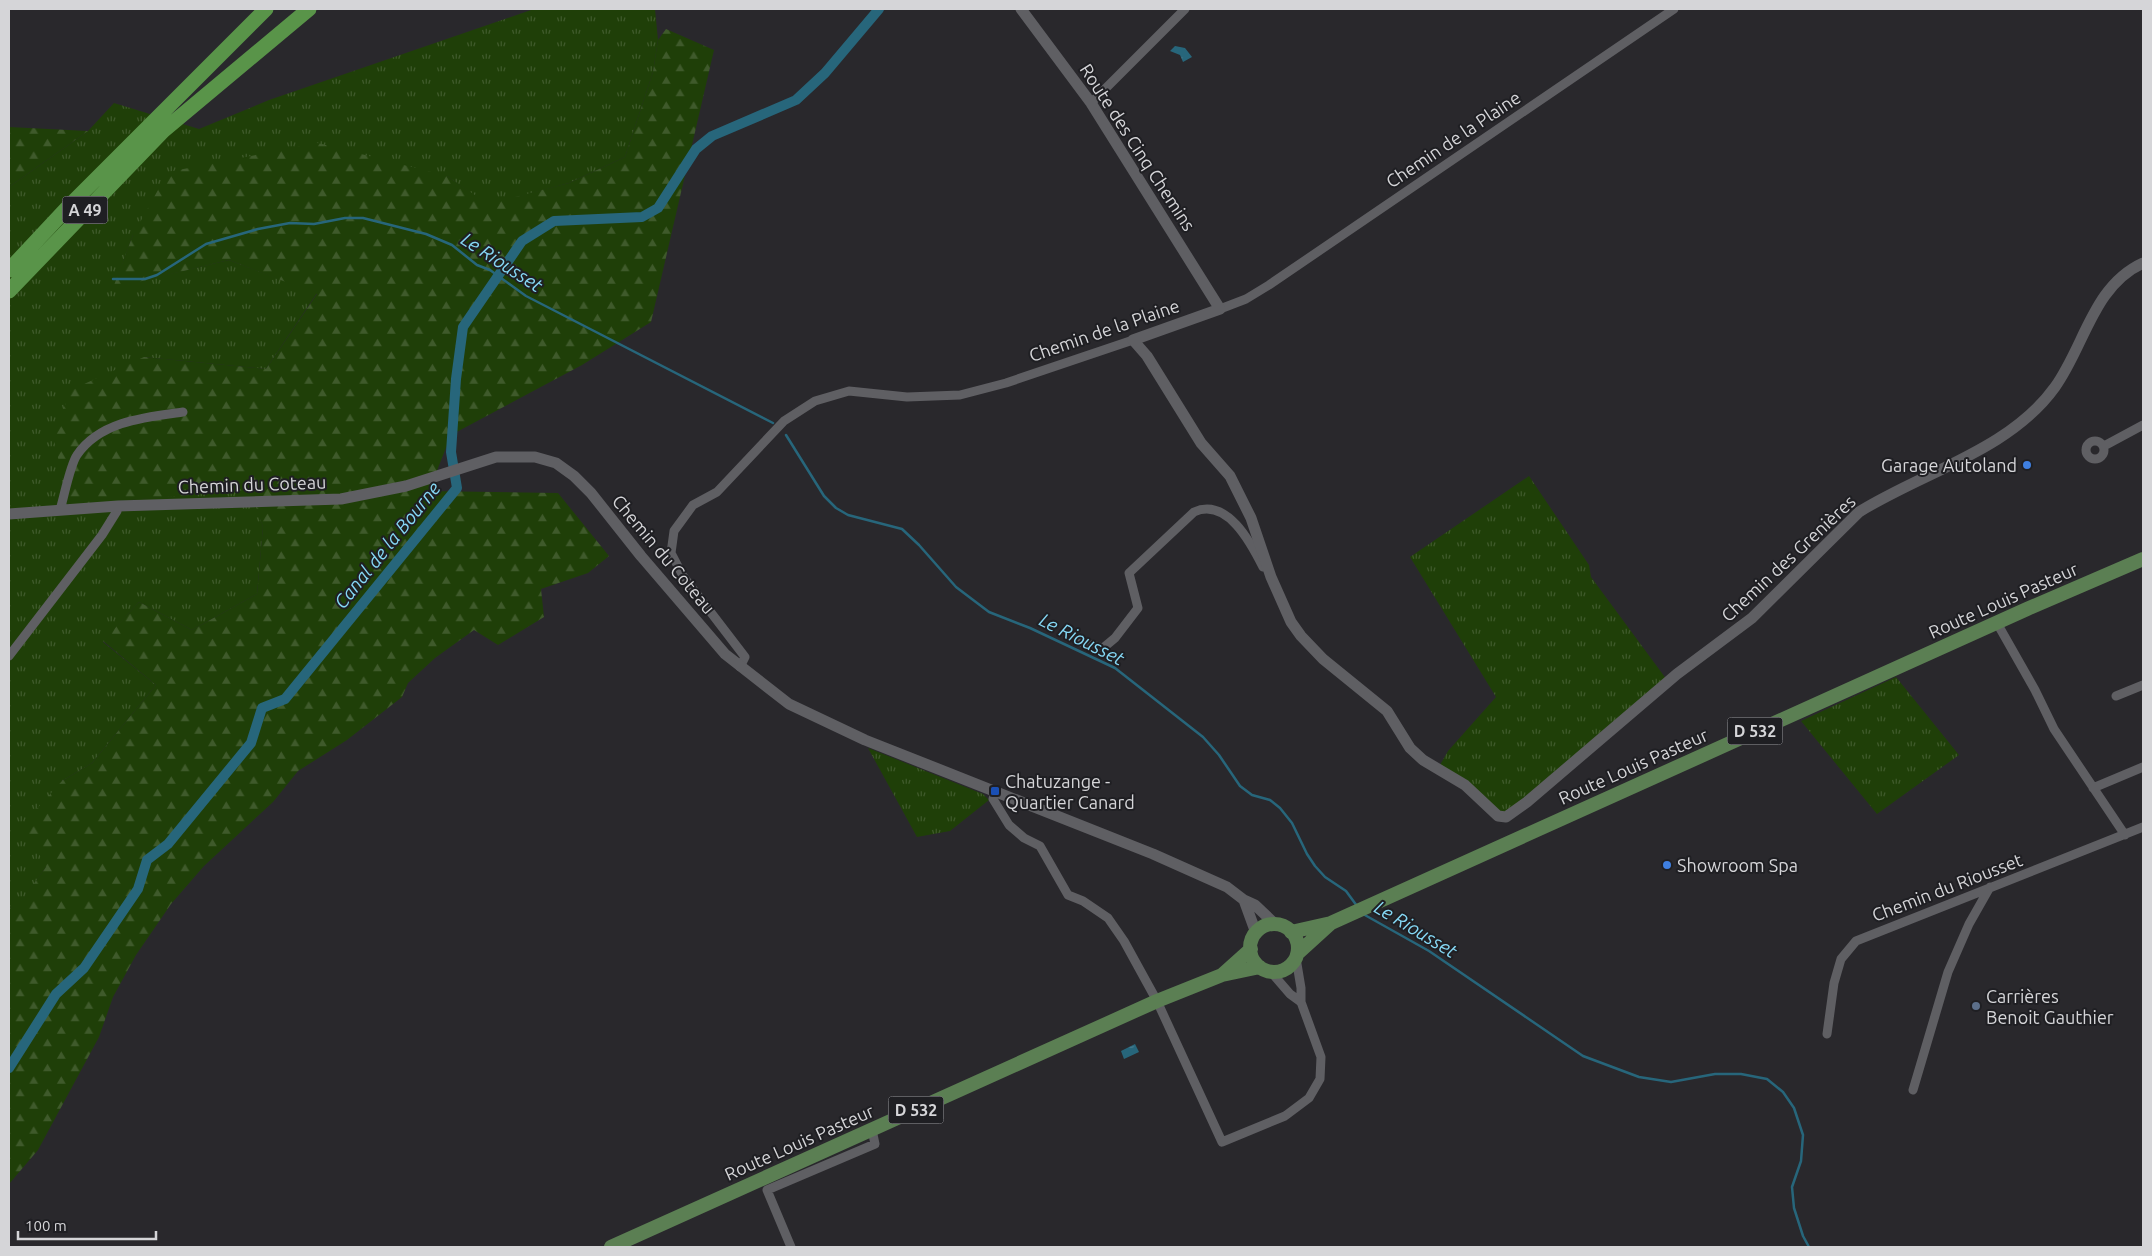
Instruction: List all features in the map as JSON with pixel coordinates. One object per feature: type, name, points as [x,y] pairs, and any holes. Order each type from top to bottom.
[{"type":"highway","name":"A 49","points":[[9,270],[88,186],[266,9]]},
{"type":"highway","name":"A 49","points":[[9,291],[163,131],[309,9]]},
{"type":"main road","name":"Route Louis Pasteur","points":[[1291,932],[1331,923],[1996,623],[2143,559]]},
{"type":"main road","name":"Route Louis Pasteur","points":[[1297,955],[1331,923]]},
{"type":"main road","points":[[1276,925],[1291,932],[1297,941],[1297,955],[1286,969],[1266,970],[1254,959],[1251,949],[1256,933],[1265,927],[1276,925]]},
{"type":"main road","name":"Route Louis Pasteur","points":[[1222,974],[1251,949]]},
{"type":"main road","name":"Route Louis Pasteur","points":[[612,1247],[1157,1001],[1222,974],[1266,970]]},
{"type":"street","name":"Route des Cinq Chemins","points":[[1020,9],[1091,103],[1220,309]]},
{"type":"street","points":[[1091,103],[1186,9]]},
{"type":"street","name":"Chemin de la Plaine","points":[[740,667],[746,657],[722,630],[683,576],[671,553],[674,531],[693,505],[717,492],[784,421],[815,401],[849,391],[906,397],[960,395],[1012,381],[1246,299],[1270,285],[1674,9]]},
{"type":"street","name":"Chemin des Grenières","points":[[1276,588],[1291,622],[1300,636],[1323,659],[1387,712],[1410,748],[1423,760],[1465,785],[1498,816],[1506,817],[1527,802],[1677,674],[1752,618],[1859,512],[1951,466],[2029,416],[2056,385],[2106,291],[2128,270],[2143,263]]},
{"type":"street","points":[[1133,340],[1146,356],[1200,443],[1230,476],[1251,518],[1276,588]]},
{"type":"street","points":[[60,510],[76,456],[99,434],[133,419],[184,412]]},
{"type":"street","points":[[2104,446],[2143,425]]},
{"type":"street","name":"Chemin du Coteau","points":[[9,514],[118,506],[341,499],[406,486],[496,457],[535,457],[556,463],[574,476],[712,640],[740,667],[789,704],[819,720],[1227,886],[1244,900],[1255,905],[1276,925]]},
{"type":"street","points":[[9,656],[102,535],[117,511],[118,506]]},
{"type":"street","points":[[1081,642],[1103,648],[1115,638],[1138,608],[1129,573],[1194,512],[1199,510],[1220,512],[1232,520],[1258,556],[1276,588]]},
{"type":"street","points":[[1996,623],[2035,690],[2054,729],[2125,835]]},
{"type":"street","points":[[2116,696],[2143,684]]},
{"type":"street","points":[[2093,788],[2143,768]]},
{"type":"street","points":[[995,791],[993,800],[999,812],[1009,825],[1024,838],[1040,846],[1068,896],[1083,901],[1108,918],[1137,960],[1222,1142],[1285,1116],[1309,1098],[1320,1079],[1321,1057],[1300,1002],[1301,988],[1297,955]]},
{"type":"street","name":"Chemin du Riousset","points":[[1827,1034],[1834,983],[1841,959],[1856,941],[2143,828]]},
{"type":"street","points":[[1913,1090],[1948,972],[1969,924],[1990,887]]},
{"type":"street","points":[[1244,900],[1256,933]]},
{"type":"street","points":[[1266,970],[1300,1002]]},
{"type":"street","points":[[792,1247],[767,1190],[875,1144],[872,1130]]},
{"type":"green space","points":[[534,9],[655,9],[658,40],[653,72],[625,157],[569,183],[488,205],[447,176],[133,235],[114,287],[229,260],[317,293],[266,369],[144,357],[70,505],[251,489],[263,527],[257,594],[192,630],[139,602],[103,642],[156,685],[92,763],[62,781],[46,867],[16,909],[9,907],[9,187],[88,131],[114,103],[199,129],[269,100]]},
{"type":"green space","points":[[666,29],[714,50],[651,322],[582,365],[451,435],[429,491],[558,493],[609,556],[588,573],[541,589],[544,617],[498,645],[474,630],[435,658],[408,683],[402,697],[347,740],[298,771],[273,802],[204,866],[171,904],[136,955],[113,997],[99,1037],[38,1150],[9,1184],[9,907],[16,908],[46,867],[23,824],[62,781],[92,763],[156,685],[103,641],[139,602],[192,630],[257,594],[263,527],[250,490],[69,505],[52,432],[73,389],[144,357],[266,369],[317,294],[229,260],[113,288],[133,235],[168,172],[318,143],[447,176],[488,204],[569,183],[625,157],[653,72],[658,40]]},
{"type":"green space","points":[[9,127],[88,131],[9,187]]},
{"type":"green space","points":[[1529,476],[1589,565],[1591,577],[1667,680],[1514,808],[1502,813],[1440,765],[1448,751],[1496,697],[1410,557]]},
{"type":"green space","points":[[1896,677],[1959,755],[1877,814],[1801,721]]},
{"type":"green space","points":[[868,748],[983,794],[989,800],[950,831],[917,837]]},
{"type":"water","points":[[1175,46],[1185,48],[1192,57],[1183,62],[1180,55],[1170,51]]},
{"type":"water","points":[[1135,1044],[1139,1052],[1124,1059],[1121,1051]]},
{"type":"waterway","name":"Canal de la Bourne","points":[[9,1068],[56,994],[84,968],[138,889],[147,860],[168,844],[251,743],[262,708],[285,699],[457,488],[451,452],[456,379],[463,327],[522,241],[554,221],[642,217],[658,208],[696,149],[712,136],[796,100],[825,73],[879,9]]},
{"type":"waterway","name":"Le Riousset","points":[[113,279],[145,279],[157,275],[206,244],[258,229],[290,223],[314,224],[345,218],[363,218],[426,234],[452,245],[477,265],[490,270],[526,296],[773,423]]},
{"type":"waterway","name":"Le Riousset","points":[[786,435],[824,496],[836,508],[848,515],[902,529],[919,545],[956,587],[989,612],[1030,628],[1115,668],[1203,737],[1219,755],[1240,786],[1252,795],[1270,800],[1280,808],[1292,823],[1315,866],[1325,877],[1346,891],[1357,906]]},
{"type":"waterway","name":"Le Riousset","points":[[1363,914],[1429,951],[1583,1056],[1639,1077],[1671,1082],[1715,1074],[1741,1074],[1767,1079],[1783,1092],[1794,1108],[1803,1135],[1801,1161],[1792,1187],[1794,1208],[1803,1236],[1809,1247]]},
{"type":"place","name":"Garage Autoland","points":[[2027,465]]},
{"type":"place","name":"Chatuzange - Quartier Canard","points":[[995,791]]},
{"type":"place","name":"Showroom Spa","points":[[1667,865]]},
{"type":"place","name":"Carrières Benoit Gauthier","points":[[1976,1006]]}]
